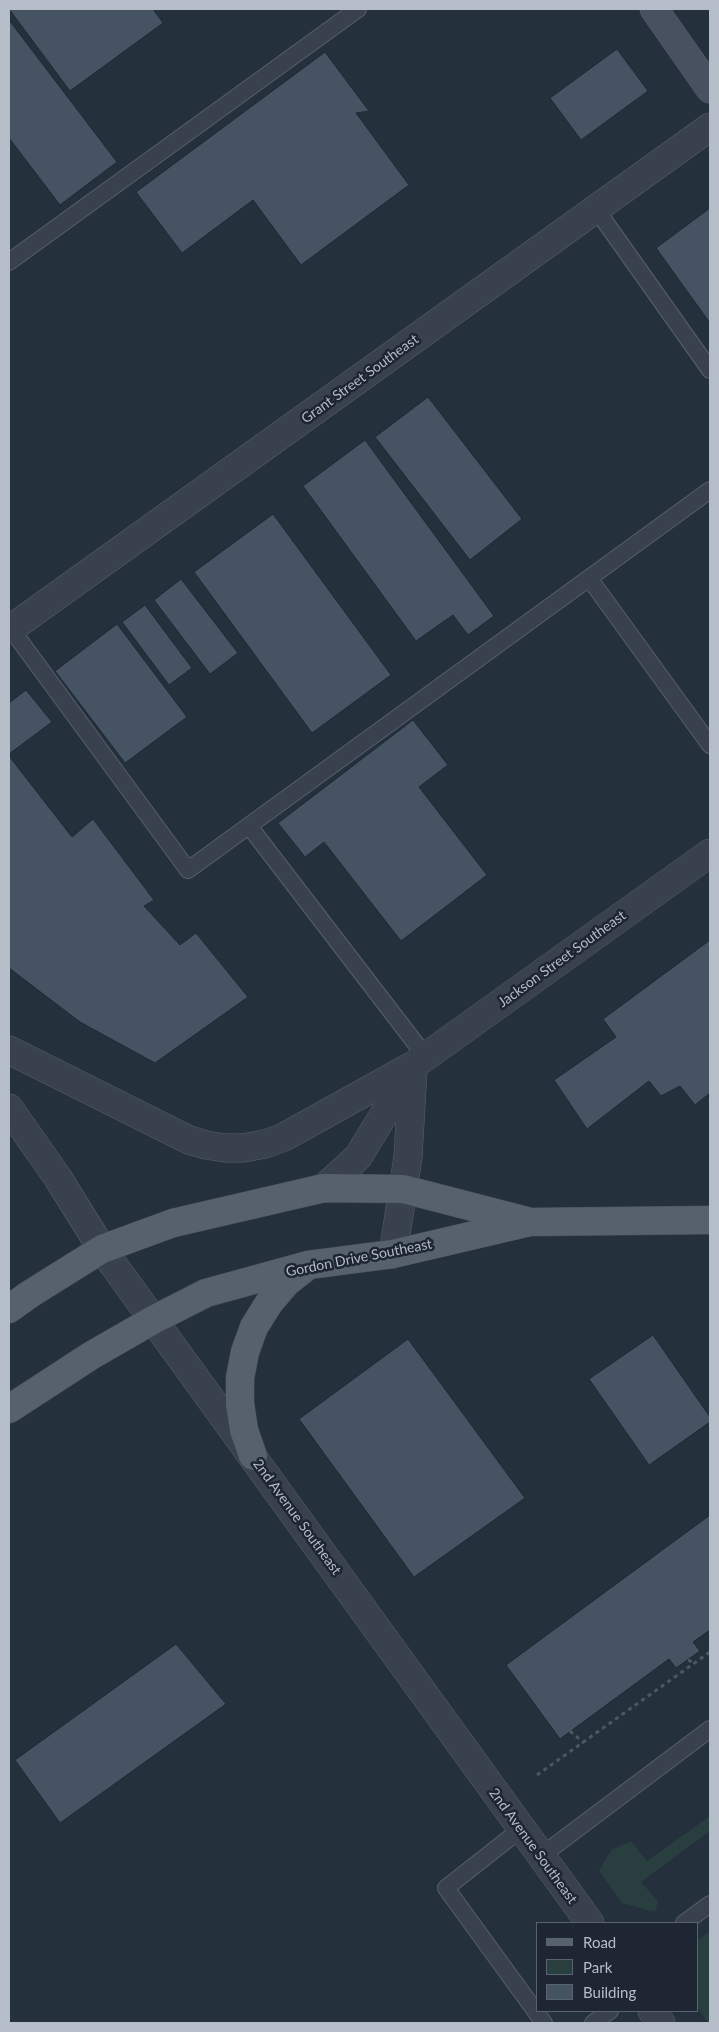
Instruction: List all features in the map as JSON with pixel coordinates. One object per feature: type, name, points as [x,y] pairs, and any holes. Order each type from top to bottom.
[{"type":"main road","name":"Gordon Drive Southeast","points":[[9,1310],[30,1294],[102,1249],[173,1223],[324,1188],[403,1189],[530,1222]]},
{"type":"main road","name":"Gordon Drive Southeast","points":[[9,1409],[92,1355],[153,1320],[206,1293],[308,1265],[393,1254],[530,1222],[710,1220]]},
{"type":"main road","points":[[253,1456],[244,1430],[240,1404],[240,1378],[245,1352],[254,1327],[268,1303],[287,1282],[308,1265]]},
{"type":"street","points":[[654,9],[710,89]]},
{"type":"street","name":"Grant Street Southeast","points":[[9,628],[710,127]]},
{"type":"street","name":"Jackson Street Southeast","points":[[324,1188],[358,1157],[420,1061],[710,853]]},
{"type":"street","points":[[9,1050],[189,1140],[225,1148],[250,1147],[284,1137],[420,1061]]},
{"type":"street","points":[[393,1254],[420,1061]]},
{"type":"street","name":"2nd Avenue Southeast","points":[[9,1108],[58,1178],[102,1249],[589,1922]]},
{"type":"street","points":[[653,2012],[661,2023]]},
{"type":"lane","points":[[9,262],[358,9]]},
{"type":"lane","points":[[596,209],[710,370]]},
{"type":"lane","points":[[9,628],[188,870],[710,490]]},
{"type":"lane","points":[[589,578],[710,745]]},
{"type":"lane","points":[[249,826],[420,1061]]},
{"type":"lane","points":[[541,1856],[710,1729]]},
{"type":"lane","points":[[521,1829],[446,1888],[544,2023]]},
{"type":"lane","points":[[685,1922],[710,1904]]},
{"type":"lane","points":[[593,2023],[609,2012]]},
{"type":"path","points":[[537,1775],[696,1664],[710,1652]]},
{"type":"path","points":[[688,1660],[696,1664]]},
{"type":"path","points":[[570,1731],[584,1743]]},
{"type":"green space","points":[[710,1816],[710,1831],[641,1882],[658,1901],[655,1912],[622,1903],[599,1871],[611,1850],[631,1841],[647,1861]]},
{"type":"green space","points":[[710,1931],[710,2023],[708,2023],[699,2010],[699,1939]]},
{"type":"building","points":[[9,9],[153,9],[163,23],[70,91]]},
{"type":"building","points":[[9,20],[117,162],[60,205],[9,138]]},
{"type":"building","points":[[617,49],[648,91],[581,140],[550,98]]},
{"type":"building","points":[[325,52],[369,111],[356,113],[409,185],[301,265],[253,200],[182,253],[136,192]]},
{"type":"building","points":[[710,208],[710,323],[656,248]]},
{"type":"building","points":[[428,397],[522,519],[470,560],[375,437]]},
{"type":"building","points":[[365,440],[494,616],[468,635],[453,615],[416,641],[303,486]]},
{"type":"building","points":[[273,514],[391,675],[312,733],[194,572]]},
{"type":"building","points":[[181,579],[238,653],[210,674],[154,600]]},
{"type":"building","points":[[145,605],[192,668],[169,685],[122,622]]},
{"type":"building","points":[[117,624],[187,717],[125,763],[55,671]]},
{"type":"building","points":[[26,690],[52,722],[9,754],[9,703]]},
{"type":"building","points":[[413,720],[448,765],[419,787],[487,875],[401,941],[324,842],[305,857],[278,823]]},
{"type":"building","points":[[9,756],[72,837],[93,819],[154,900],[144,906],[180,945],[196,933],[248,997],[155,1063],[80,1022],[9,968]]},
{"type":"building","points":[[710,940],[710,1093],[695,1105],[680,1086],[661,1096],[649,1081],[587,1129],[554,1080],[616,1037],[603,1019]]},
{"type":"building","points":[[653,1335],[710,1417],[710,1422],[649,1465],[589,1379]]},
{"type":"building","points":[[408,1339],[525,1498],[414,1577],[299,1419]]},
{"type":"building","points":[[710,1515],[710,1630],[693,1642],[700,1651],[676,1668],[669,1659],[560,1739],[506,1665]]},
{"type":"building","points":[[176,1644],[226,1704],[60,1823],[15,1760]]}]
